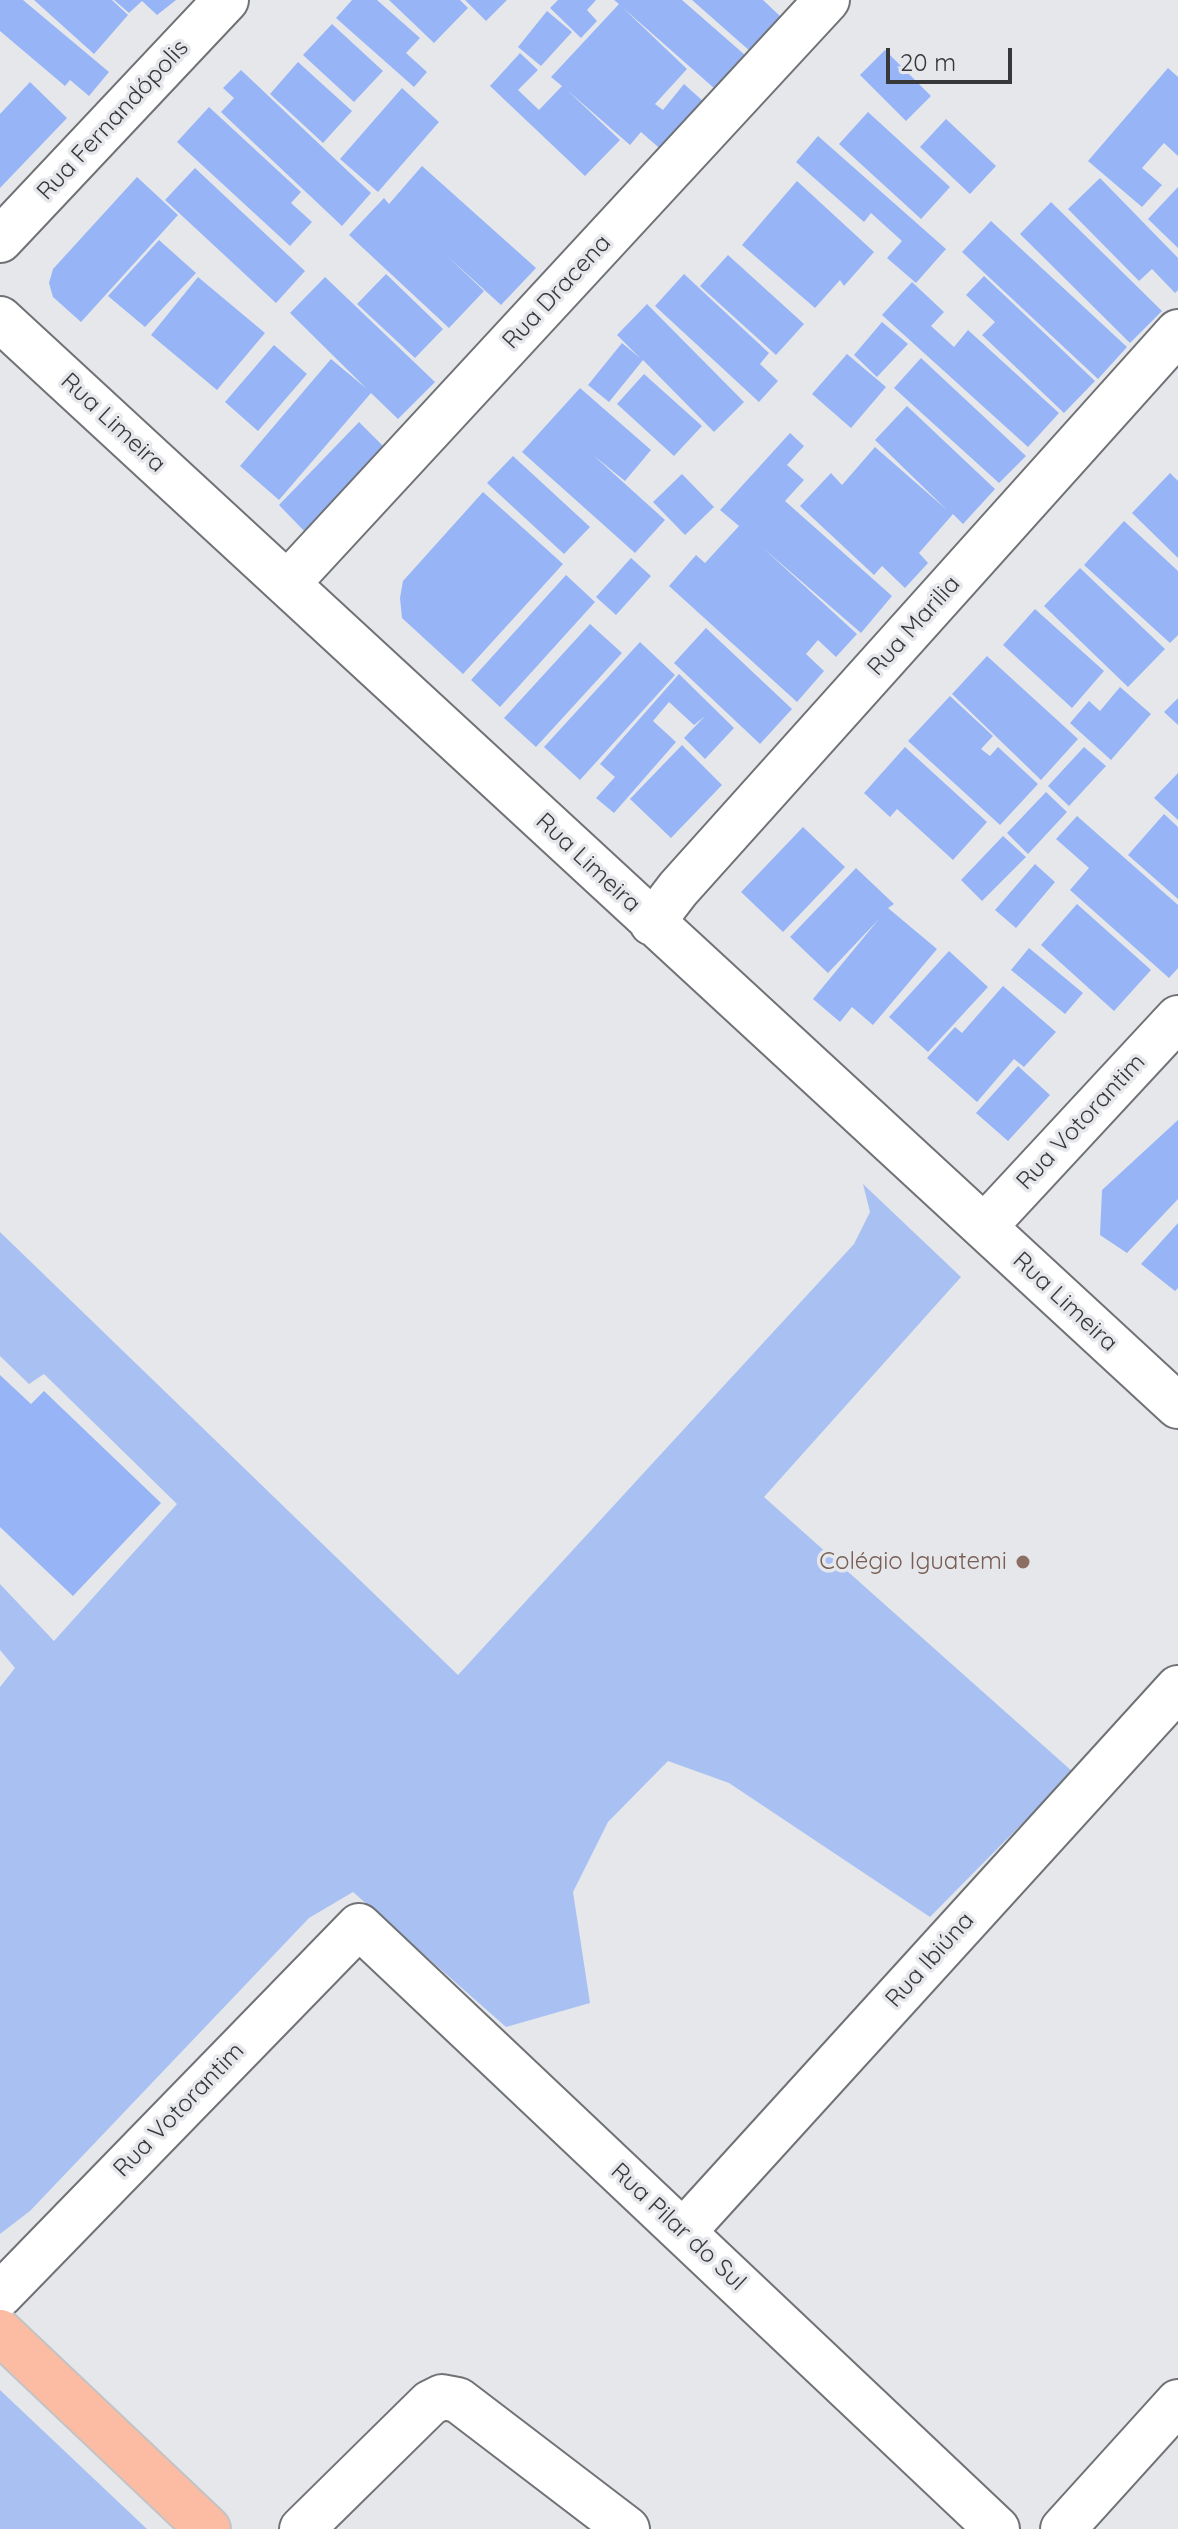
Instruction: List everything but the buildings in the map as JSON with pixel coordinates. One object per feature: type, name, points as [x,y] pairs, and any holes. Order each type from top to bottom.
[{"type":"main road","points":[[0,2332],[208,2529]]},
{"type":"street","name":"Rua Fernandópolis","points":[[0,240],[226,0]]},
{"type":"street","name":"Rua Dracena","points":[[287,584],[827,0]]},
{"type":"street","name":"Rua Limeira","points":[[0,319],[1178,1406]]},
{"type":"street","name":"Rua Marilia","points":[[652,923],[678,889],[1178,332]]},
{"type":"street","name":"Rua Votorantim","points":[[984,1227],[1178,1018]]},
{"type":"street","name":"Rua Ibiúna","points":[[683,2232],[1178,1688]]},
{"type":"street","name":"Rua Votorantim","points":[[0,2295],[359,1926]]},
{"type":"street","name":"Rua Pilar do Sul","points":[[359,1926],[997,2529]]},
{"type":"street","points":[[302,2529],[430,2403],[442,2397],[458,2400],[627,2529]]},
{"type":"street","points":[[1063,2529],[1178,2402]]},
{"type":"shaded area","points":[[863,1184],[961,1277],[764,1497],[1073,1772],[930,1917],[729,1783],[668,1761],[608,1822],[573,1892],[590,2003],[506,2027],[353,1892],[309,1918],[30,2211],[0,2234],[0,1687],[15,1668],[0,1650],[0,1584],[54,1641],[177,1504],[44,1374],[29,1384],[0,1356],[0,1232],[458,1675],[854,1244],[870,1212]]},
{"type":"shaded area","points":[[0,2390],[147,2529],[0,2529]]},
{"type":"place","name":"Colégio Iguatemi","points":[[1023,1562]]}]
